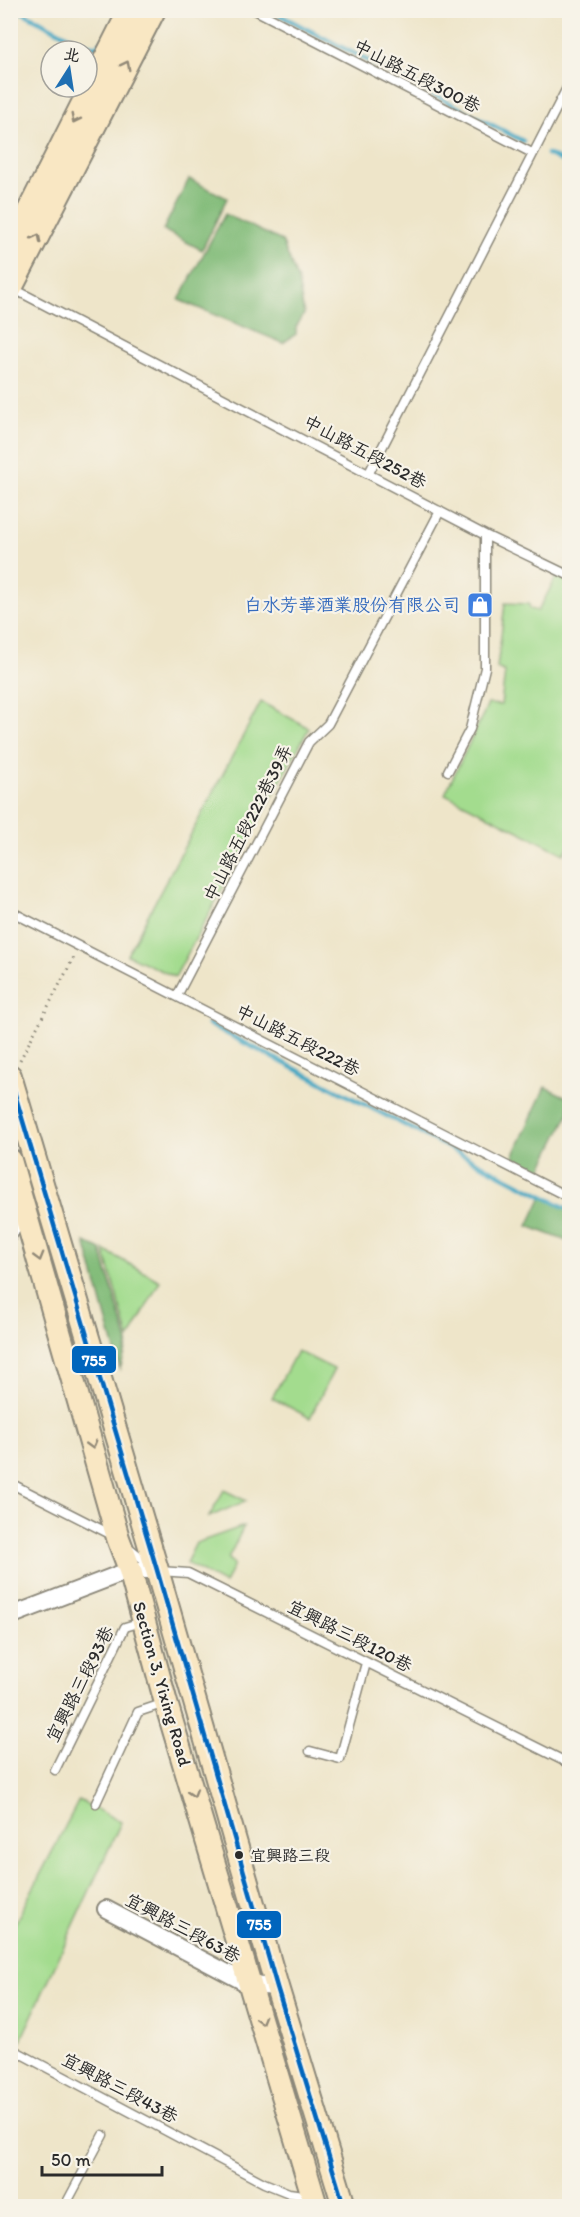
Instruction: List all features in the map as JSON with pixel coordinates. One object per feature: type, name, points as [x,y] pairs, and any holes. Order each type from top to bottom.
[{"type":"street","points":[[10,248],[130,10]]},
{"type":"street","points":[[11,288],[154,10]]},
{"type":"street","name":"Section 3, Yixing Road","points":[[11,1077],[157,1570],[277,1988],[344,2206]]},
{"type":"street","name":"Section 3, Yixing Road","points":[[10,1161],[118,1538],[130,1570],[166,1703],[314,2202]]},
{"type":"street","points":[[10,1616],[130,1570],[157,1570]]},
{"type":"street","name":"宜興路三段63巷","points":[[106,1909],[250,1985],[277,1988]]},
{"type":"lane","name":"中山路五段300巷","points":[[255,10],[532,153]]},
{"type":"lane","points":[[369,473],[570,82]]},
{"type":"lane","name":"中山路五段252巷","points":[[11,288],[485,535],[570,576]]},
{"type":"lane","name":"中山路五段222巷39弄","points":[[177,996],[309,742],[328,724],[440,511]]},
{"type":"lane","points":[[448,771],[470,729],[485,668],[485,535]]},
{"type":"lane","name":"中山路五段222巷","points":[[10,911],[570,1198]]},
{"type":"lane","points":[[10,1240],[26,1212]]},
{"type":"lane","points":[[10,1483],[118,1538],[157,1570]]},
{"type":"lane","name":"宜興路三段120巷","points":[[157,1570],[188,1573],[570,1764]]},
{"type":"lane","name":"宜興路三段93巷","points":[[55,1770],[125,1627],[143,1622]]},
{"type":"lane","points":[[310,1751],[340,1759],[366,1662]]},
{"type":"lane","points":[[96,1803],[138,1712],[166,1703]]},
{"type":"lane","name":"宜興路三段43巷","points":[[10,2048],[264,2183],[314,2202]]},
{"type":"lane","points":[[64,2206],[103,2135]]},
{"type":"path","points":[[11,1077],[79,946]]},
{"type":"green space","points":[[189,179],[227,198],[202,250],[163,230]]},
{"type":"green space","points":[[225,214],[282,241],[298,281],[304,314],[296,327],[296,334],[283,343],[179,300]]},
{"type":"green space","points":[[557,576],[570,582],[570,844],[564,854],[445,794],[488,704],[501,705],[505,672],[497,668],[505,603],[529,604],[530,609],[538,611]]},
{"type":"green space","points":[[261,702],[309,728],[175,977],[127,955]]},
{"type":"green space","points":[[545,1087],[569,1098],[569,1113],[540,1172],[513,1157]]},
{"type":"green space","points":[[542,1196],[569,1210],[569,1242],[528,1226]]},
{"type":"green space","points":[[85,1242],[101,1250],[128,1343],[120,1369]]},
{"type":"green space","points":[[104,1250],[160,1281],[129,1339]]},
{"type":"green space","points":[[297,1351],[334,1369],[310,1418],[272,1398]]},
{"type":"green space","points":[[224,1490],[246,1501],[209,1517]]},
{"type":"green space","points":[[244,1526],[228,1559],[234,1564],[225,1584],[186,1563],[196,1543]]},
{"type":"green space","points":[[79,1800],[121,1822],[20,2042],[11,2037],[11,1931]]},
{"type":"waterway","points":[[18,10],[83,44],[96,47],[103,41]]},
{"type":"waterway","points":[[270,10],[523,141]]},
{"type":"waterway","points":[[547,154],[570,165]]},
{"type":"waterway","points":[[208,1024],[570,1210]]},
{"type":"transit line","name":"755","points":[[10,1078],[157,1570],[277,1987],[344,2206]]},
{"type":"place","name":"白水芳華酒業股份有限公司","points":[[480,605]]},
{"type":"place","name":"宜興路三段","points":[[239,1855]]}]
